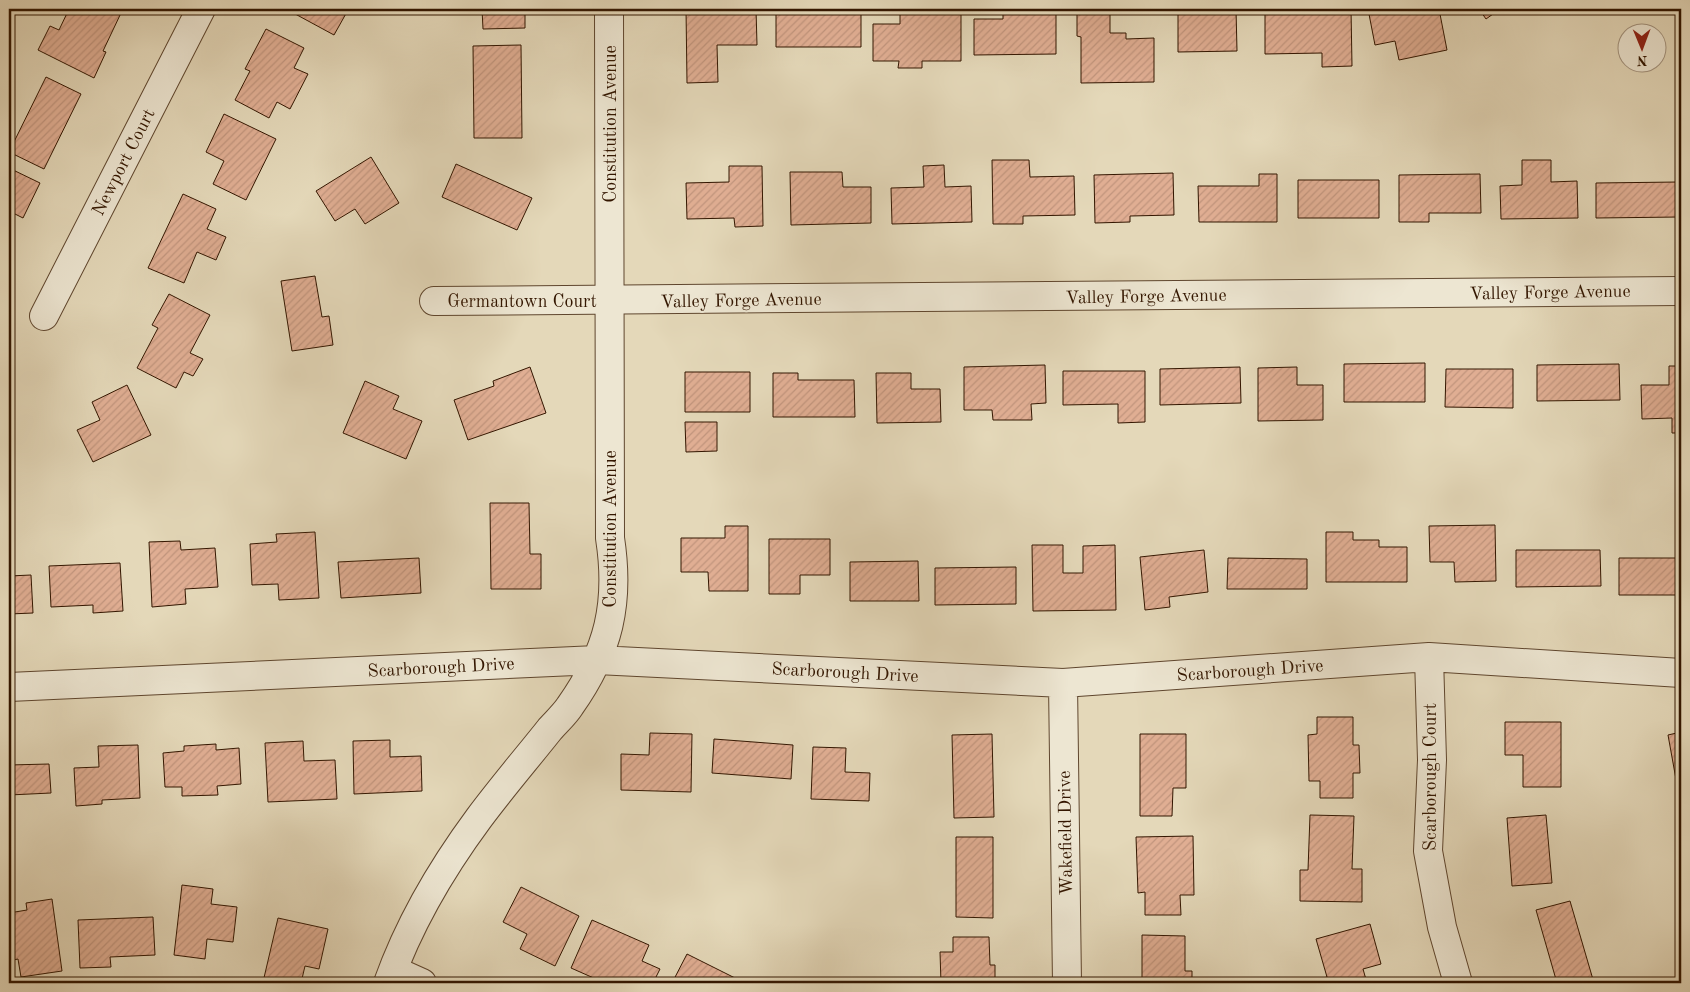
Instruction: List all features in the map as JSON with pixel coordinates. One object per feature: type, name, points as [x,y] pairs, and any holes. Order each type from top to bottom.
[{"type":"street","name":"Newport Court","points":[[44,316],[201,9]]},
{"type":"street","name":"Constitution Avenue","points":[[390,977],[422,907],[440,877],[479,819],[554,724],[569,708],[588,679],[608,630],[613,601],[614,566],[610,538],[609,9]]},
{"type":"street","name":"Valley Forge Avenue","points":[[610,301],[1681,291]]},
{"type":"street","name":"Germantown Court","points":[[434,301],[610,301]]},
{"type":"street","name":"Scarborough Drive","points":[[9,686],[597,660],[1063,683],[1429,657],[1681,672]]},
{"type":"street","name":"Scarborough Court","points":[[1429,657],[1432,760],[1428,851],[1442,927],[1458,983]]},
{"type":"street","name":"Wakefield Drive","points":[[1063,683],[1067,983]]},
{"type":"street","points":[[390,977],[422,983]]},
{"type":"building","points":[[69,9],[112,9],[121,13],[103,51],[106,52],[94,78],[38,50],[50,26],[59,30]]},
{"type":"building","points":[[286,9],[346,9],[348,10],[334,35]]},
{"type":"building","points":[[482,9],[525,9],[525,28],[483,29]]},
{"type":"building","points":[[686,9],[756,9],[757,45],[717,45],[718,82],[687,83]]},
{"type":"building","points":[[776,9],[861,9],[861,47],[776,47]]},
{"type":"building","points":[[900,9],[961,9],[961,61],[922,61],[922,68],[898,68],[899,61],[873,61],[873,24],[900,24]]},
{"type":"building","points":[[1056,9],[1056,54],[974,55],[974,19],[1003,19],[1003,10]]},
{"type":"building","points":[[1077,9],[1110,9],[1110,33],[1126,33],[1126,39],[1154,38],[1154,82],[1081,83],[1081,37],[1077,36]]},
{"type":"building","points":[[1210,9],[1236,9],[1237,51],[1178,52],[1178,13],[1210,13]]},
{"type":"building","points":[[1265,9],[1351,9],[1352,66],[1322,67],[1322,53],[1265,54]]},
{"type":"building","points":[[1368,9],[1439,9],[1447,50],[1399,60],[1395,41],[1375,45]]},
{"type":"building","points":[[1479,9],[1500,9],[1486,19]]},
{"type":"building","points":[[266,29],[304,48],[294,68],[308,74],[290,109],[277,102],[269,118],[235,100],[250,71],[245,69]]},
{"type":"building","points":[[521,45],[522,138],[474,138],[473,46]]},
{"type":"building","points":[[46,77],[81,94],[44,169],[9,152]]},
{"type":"building","points":[[224,114],[276,139],[246,200],[213,184],[224,161],[206,152]]},
{"type":"building","points":[[371,157],[399,203],[365,224],[355,209],[335,221],[316,191]]},
{"type":"building","points":[[992,160],[1029,160],[1030,177],[1074,176],[1075,215],[1023,216],[1023,224],[993,224]]},
{"type":"building","points":[[1522,160],[1551,160],[1551,182],[1577,181],[1578,218],[1501,219],[1500,186],[1522,185]]},
{"type":"building","points":[[456,164],[532,198],[517,230],[442,197]]},
{"type":"building","points":[[944,165],[945,187],[971,186],[972,222],[892,224],[891,188],[924,187],[923,166]]},
{"type":"building","points":[[729,166],[762,166],[763,226],[735,227],[734,218],[687,219],[686,183],[729,182]]},
{"type":"building","points":[[9,168],[40,183],[23,218],[9,211]]},
{"type":"building","points":[[790,172],[842,172],[843,187],[871,187],[871,223],[791,225]]},
{"type":"building","points":[[1173,173],[1174,215],[1130,216],[1130,222],[1095,223],[1094,175]]},
{"type":"building","points":[[1259,174],[1277,174],[1277,222],[1199,222],[1198,186],[1259,186]]},
{"type":"building","points":[[1480,174],[1481,213],[1429,213],[1429,222],[1399,222],[1399,175]]},
{"type":"building","points":[[1298,180],[1379,180],[1379,218],[1298,218]]},
{"type":"building","points":[[1678,182],[1679,217],[1596,218],[1596,183]]},
{"type":"building","points":[[183,194],[216,209],[207,229],[226,237],[216,260],[197,252],[184,283],[148,268]]},
{"type":"building","points":[[315,276],[322,317],[329,316],[333,345],[292,351],[281,281]]},
{"type":"building","points":[[169,294],[210,315],[190,353],[203,359],[193,376],[184,372],[176,388],[137,368],[158,328],[152,325]]},
{"type":"building","points":[[1425,363],[1425,402],[1344,402],[1344,364]]},
{"type":"building","points":[[1619,364],[1620,400],[1537,401],[1537,365]]},
{"type":"building","points":[[1045,365],[1046,403],[1031,404],[1032,420],[993,420],[992,410],[964,410],[964,367]]},
{"type":"building","points":[[1669,366],[1681,366],[1681,433],[1672,433],[1672,418],[1642,419],[1641,385],[1669,385]]},
{"type":"building","points":[[530,367],[546,413],[468,440],[454,400],[494,386],[493,381]]},
{"type":"building","points":[[1240,367],[1241,403],[1160,405],[1160,369]]},
{"type":"building","points":[[1297,367],[1297,385],[1323,385],[1323,420],[1258,421],[1258,368]]},
{"type":"building","points":[[1446,369],[1513,369],[1513,408],[1445,407]]},
{"type":"building","points":[[1063,371],[1145,371],[1145,422],[1118,423],[1118,404],[1063,405]]},
{"type":"building","points":[[685,372],[750,372],[750,412],[685,412]]},
{"type":"building","points":[[773,373],[798,373],[798,380],[854,380],[855,417],[773,417]]},
{"type":"building","points":[[876,373],[911,373],[911,389],[940,389],[941,422],[877,423]]},
{"type":"building","points":[[365,381],[399,396],[393,409],[422,421],[406,459],[343,433]]},
{"type":"building","points":[[127,385],[151,435],[93,462],[77,430],[100,420],[92,402]]},
{"type":"building","points":[[685,422],[717,422],[717,451],[686,452]]},
{"type":"building","points":[[490,503],[529,503],[530,554],[541,554],[541,589],[491,589]]},
{"type":"building","points":[[1495,525],[1496,581],[1455,582],[1454,562],[1430,562],[1429,526]]},
{"type":"building","points":[[725,526],[748,526],[748,591],[709,591],[708,572],[681,572],[681,538],[725,538]]},
{"type":"building","points":[[315,532],[319,598],[279,600],[278,584],[252,585],[250,544],[277,542],[276,534]]},
{"type":"building","points":[[1326,532],[1353,532],[1353,540],[1379,540],[1379,547],[1407,547],[1407,582],[1326,582]]},
{"type":"building","points":[[769,539],[830,539],[830,575],[800,575],[800,594],[769,594]]},
{"type":"building","points":[[180,541],[181,550],[215,548],[218,587],[185,589],[186,604],[152,607],[149,542]]},
{"type":"building","points":[[1032,545],[1063,545],[1063,573],[1083,573],[1083,546],[1115,545],[1116,610],[1033,611]]},
{"type":"building","points":[[1204,550],[1208,592],[1169,597],[1170,607],[1145,610],[1140,557]]},
{"type":"building","points":[[1516,550],[1600,550],[1601,586],[1516,587]]},
{"type":"building","points":[[419,558],[421,593],[341,598],[338,562]]},
{"type":"building","points":[[1228,558],[1307,559],[1307,589],[1227,589]]},
{"type":"building","points":[[1619,558],[1681,558],[1681,595],[1619,595]]},
{"type":"building","points":[[918,561],[919,601],[850,601],[850,562]]},
{"type":"building","points":[[120,563],[123,611],[93,613],[93,605],[51,607],[49,566]]},
{"type":"building","points":[[1016,567],[1016,604],[935,605],[935,568]]},
{"type":"building","points":[[31,575],[33,613],[9,614],[9,576]]},
{"type":"building","points":[[1317,717],[1353,717],[1353,745],[1359,745],[1360,773],[1353,773],[1353,798],[1320,798],[1320,781],[1309,781],[1308,735],[1317,734]]},
{"type":"building","points":[[1505,722],[1561,722],[1561,787],[1523,787],[1523,755],[1505,755]]},
{"type":"building","points":[[1681,732],[1681,807],[1668,735]]},
{"type":"building","points":[[650,733],[692,734],[691,792],[621,790],[621,754],[649,755]]},
{"type":"building","points":[[992,734],[994,817],[954,818],[952,735]]},
{"type":"building","points":[[1140,734],[1186,734],[1186,788],[1173,788],[1172,816],[1140,816]]},
{"type":"building","points":[[714,739],[793,745],[791,779],[712,773]]},
{"type":"building","points":[[390,740],[390,757],[421,756],[422,791],[354,794],[353,741]]},
{"type":"building","points":[[303,741],[304,761],[335,760],[337,799],[268,802],[265,743]]},
{"type":"building","points":[[216,744],[216,750],[239,748],[241,784],[217,786],[218,795],[182,796],[182,787],[165,787],[163,753],[184,751],[184,746]]},
{"type":"building","points":[[138,745],[140,798],[102,800],[102,804],[76,806],[74,768],[99,767],[98,746]]},
{"type":"building","points":[[813,747],[846,748],[845,772],[870,773],[869,801],[811,799]]},
{"type":"building","points":[[49,764],[51,793],[9,795],[9,765]]},
{"type":"building","points":[[1310,815],[1354,816],[1352,869],[1362,869],[1362,902],[1300,901],[1300,870],[1308,870]]},
{"type":"building","points":[[1546,815],[1552,883],[1512,886],[1507,818]]},
{"type":"building","points":[[1193,836],[1194,895],[1180,895],[1181,915],[1145,915],[1145,892],[1138,893],[1136,837]]},
{"type":"building","points":[[956,837],[993,837],[993,918],[956,917]]},
{"type":"building","points":[[182,885],[213,889],[211,904],[237,907],[233,942],[207,939],[205,959],[174,955]]},
{"type":"building","points":[[521,887],[579,916],[555,966],[520,949],[527,934],[503,922]]},
{"type":"building","points":[[52,899],[62,971],[21,977],[18,959],[9,961],[9,913],[27,910],[26,903]]},
{"type":"building","points":[[1570,901],[1594,983],[1557,983],[1536,910]]},
{"type":"building","points":[[153,917],[155,955],[110,957],[111,967],[80,968],[78,920]]},
{"type":"building","points":[[278,918],[328,929],[319,969],[305,966],[301,983],[263,982]]},
{"type":"building","points":[[592,920],[649,945],[642,961],[660,969],[653,983],[605,983],[571,968]]},
{"type":"building","points":[[1370,924],[1381,964],[1363,969],[1367,983],[1306,983],[1327,977],[1316,939]]},
{"type":"building","points":[[1142,935],[1185,936],[1185,971],[1192,971],[1192,983],[1142,983]]},
{"type":"building","points":[[953,937],[989,937],[990,965],[995,965],[995,983],[941,983],[940,952],[953,952]]},
{"type":"building","points":[[687,954],[745,983],[672,983]]}]
